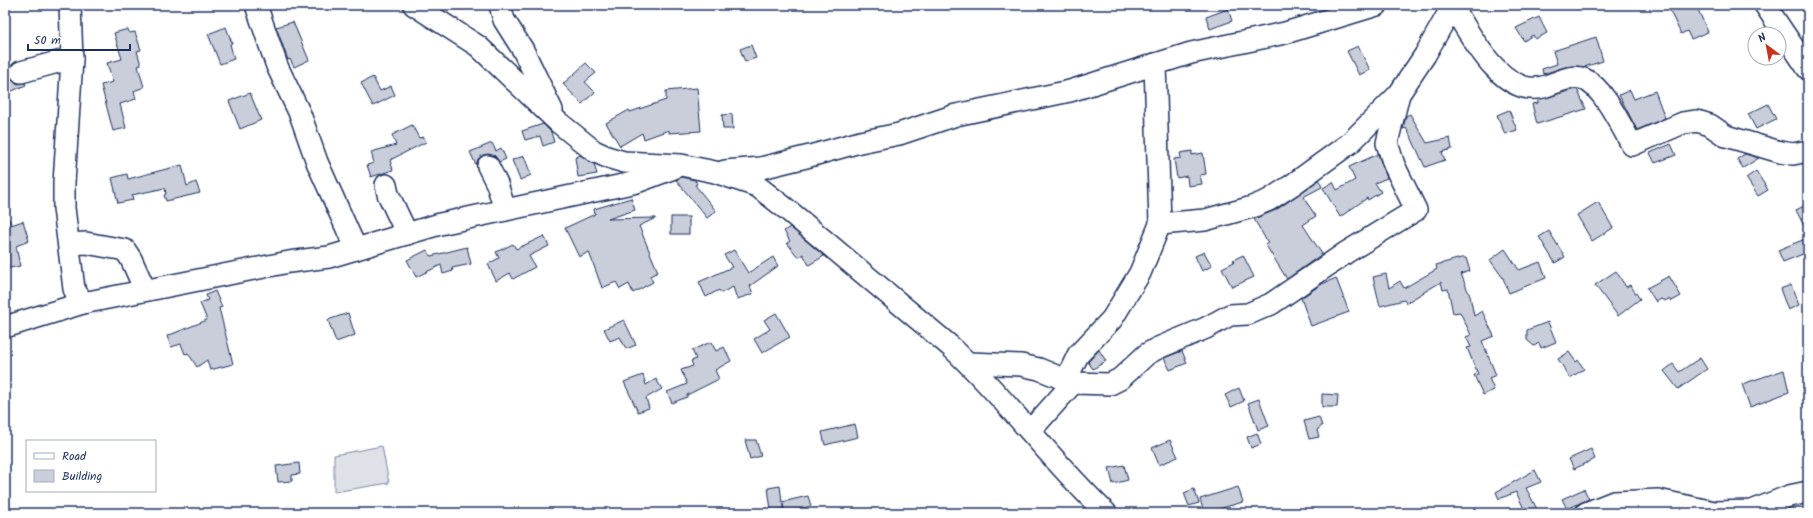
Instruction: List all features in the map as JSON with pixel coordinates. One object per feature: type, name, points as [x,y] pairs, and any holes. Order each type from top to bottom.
[{"type":"street","points":[[70,5],[72,58],[64,182],[64,208],[74,289],[83,303]]},
{"type":"street","points":[[256,5],[277,66],[300,114],[317,162],[356,249]]},
{"type":"street","points":[[414,5],[478,46],[558,122],[594,151],[624,162],[681,165],[715,172],[756,186],[789,211],[969,363],[1031,430],[1087,495],[1106,513]]},
{"type":"street","points":[[500,5],[504,20],[523,50],[558,122]]},
{"type":"street","points":[[715,172],[761,168],[860,142],[899,134],[956,115],[1070,91],[1191,53],[1285,33],[1377,5]]},
{"type":"street","points":[[1765,5],[1808,69]]},
{"type":"street","points":[[1160,224],[1205,220],[1252,207],[1269,200],[1350,143],[1399,94],[1425,55],[1453,6],[1484,57],[1496,70],[1514,82],[1525,86],[1541,88],[1571,77],[1582,78],[1596,87],[1632,145],[1683,123],[1697,121],[1710,125],[1726,136],[1765,148],[1793,154],[1808,151]]},
{"type":"street","points":[[21,72],[72,58]]},
{"type":"street","points":[[1031,430],[1070,382],[1078,355],[1112,319],[1140,273],[1160,224],[1155,64]]},
{"type":"street","points":[[969,363],[1021,365],[1039,369],[1070,382],[1110,384],[1120,379],[1147,354],[1162,346],[1206,328],[1230,315],[1248,314],[1271,304],[1347,252],[1416,210],[1394,165],[1387,143],[1399,94]]},
{"type":"street","points":[[5,327],[83,303],[289,262],[329,257],[407,234],[505,210],[637,182],[681,165]]},
{"type":"street","points":[[488,166],[497,184],[505,210]]},
{"type":"street","points":[[386,185],[388,194],[407,234]]},
{"type":"street","points":[[69,244],[86,243],[125,250],[131,259],[145,290]]},
{"type":"street","points":[[1586,513],[1614,502],[1658,500],[1714,512],[1752,511],[1789,496],[1808,492]]},
{"type":"shaded area","points":[[382,446],[389,483],[334,492],[334,455]]},
{"type":"building","points":[[1667,5],[1696,5],[1708,32],[1691,39],[1687,31],[1681,34]]},
{"type":"building","points":[[1228,9],[1232,21],[1210,29],[1206,17]]},
{"type":"building","points":[[1539,17],[1547,33],[1535,39],[1533,35],[1524,41],[1516,28]]},
{"type":"building","points":[[293,22],[309,60],[294,67],[290,59],[288,60],[276,27]]},
{"type":"building","points":[[226,27],[232,43],[230,44],[234,59],[220,64],[208,34]]},
{"type":"building","points":[[128,29],[129,33],[135,32],[141,50],[137,51],[141,65],[138,66],[144,87],[134,91],[136,99],[120,104],[126,128],[113,131],[101,85],[113,82],[107,63],[122,59],[114,33]]},
{"type":"building","points":[[1596,37],[1603,61],[1584,67],[1565,67],[1543,74],[1542,69],[1557,64],[1553,51]]},
{"type":"building","points":[[751,45],[756,58],[745,62],[740,49]]},
{"type":"building","points":[[1358,46],[1370,70],[1359,75],[1347,51]]},
{"type":"building","points":[[586,63],[596,73],[585,82],[595,92],[582,104],[563,84]]},
{"type":"building","points":[[9,73],[13,81],[18,84],[25,83],[26,85],[10,92],[5,79],[5,75]]},
{"type":"building","points":[[373,77],[380,91],[391,86],[395,95],[373,106],[361,83]]},
{"type":"building","points":[[697,88],[701,131],[669,133],[669,130],[644,139],[642,133],[620,146],[606,123],[629,110],[630,112],[666,100],[666,91]]},
{"type":"building","points":[[1577,89],[1586,109],[1537,124],[1532,104],[1538,103],[1538,99]]},
{"type":"building","points":[[1630,90],[1634,99],[1655,91],[1665,118],[1637,130],[1619,95]]},
{"type":"building","points":[[250,93],[261,120],[240,129],[229,101]]},
{"type":"building","points":[[1768,104],[1776,119],[1756,129],[1748,114]]},
{"type":"building","points":[[1509,110],[1517,130],[1505,134],[1497,115]]},
{"type":"building","points":[[732,114],[733,129],[723,129],[722,115]]},
{"type":"building","points":[[1410,114],[1427,143],[1450,138],[1452,149],[1442,152],[1445,160],[1425,167],[1406,128],[1403,129],[1406,116]]},
{"type":"building","points":[[543,124],[551,132],[554,142],[543,146],[540,136],[525,140],[522,131]]},
{"type":"building","points":[[412,125],[419,138],[424,137],[426,142],[390,160],[393,170],[371,177],[367,165],[374,163],[371,152],[396,145],[392,135]]},
{"type":"building","points":[[492,143],[496,151],[501,148],[506,159],[499,162],[495,156],[488,154],[483,155],[478,159],[476,165],[470,152]]},
{"type":"building","points":[[1671,144],[1676,155],[1655,163],[1650,153]]},
{"type":"building","points":[[1192,151],[1192,155],[1203,153],[1206,174],[1200,175],[1202,184],[1188,186],[1187,176],[1177,178],[1174,159],[1181,158],[1180,153]]},
{"type":"building","points":[[1378,154],[1387,178],[1375,183],[1381,192],[1368,200],[1367,198],[1340,217],[1323,188],[1333,182],[1337,190],[1355,180],[1349,167]]},
{"type":"building","points":[[1745,154],[1759,158],[1743,168],[1737,159]]},
{"type":"building","points":[[580,155],[594,164],[597,174],[578,177],[575,158]]},
{"type":"building","points":[[524,156],[531,175],[520,180],[512,160]]},
{"type":"building","points":[[182,165],[187,186],[196,182],[200,193],[166,201],[164,195],[166,194],[165,188],[132,195],[133,200],[118,203],[112,178],[127,174],[128,179]]},
{"type":"building","points":[[1756,171],[1768,190],[1758,196],[1746,178]]},
{"type":"building","points":[[681,177],[695,180],[697,184],[695,185],[716,211],[707,218],[676,180]]},
{"type":"building","points":[[1319,180],[1322,187],[1303,197],[1316,216],[1303,225],[1322,254],[1287,279],[1265,244],[1268,243],[1254,219],[1276,210]]},
{"type":"building","points":[[631,198],[635,210],[608,219],[656,218],[639,226],[658,272],[650,276],[653,282],[633,293],[629,284],[620,289],[616,282],[602,288],[589,252],[579,257],[565,228],[595,214],[594,209]]},
{"type":"building","points":[[1598,202],[1613,228],[1592,241],[1577,215]]},
{"type":"building","points":[[1808,204],[1808,234],[1796,210]]},
{"type":"building","points":[[671,217],[689,217],[689,234],[671,234]]},
{"type":"building","points":[[5,219],[9,219],[11,225],[23,221],[29,241],[16,246],[20,266],[5,269]]},
{"type":"building","points":[[790,227],[824,256],[809,265],[803,254],[798,257],[787,243],[790,241],[784,231]]},
{"type":"building","points":[[1549,231],[1565,257],[1555,263],[1539,237]]},
{"type":"building","points":[[544,236],[549,246],[529,256],[535,267],[513,279],[510,273],[496,281],[488,264],[499,258],[496,252],[513,244],[516,249]]},
{"type":"building","points":[[1805,239],[1808,252],[1783,262],[1778,250]]},
{"type":"building","points":[[467,247],[471,264],[452,268],[453,271],[443,274],[441,265],[416,277],[407,260],[427,250],[431,256]]},
{"type":"building","points":[[1505,249],[1519,270],[1540,262],[1546,278],[1509,293],[1503,278],[1490,260]]},
{"type":"building","points":[[734,250],[748,273],[773,257],[778,266],[750,286],[753,294],[737,299],[733,287],[721,293],[719,290],[706,297],[699,282],[732,267],[724,255]]},
{"type":"building","points":[[1204,252],[1212,266],[1202,271],[1195,256]]},
{"type":"building","points":[[1243,255],[1254,277],[1232,287],[1222,268],[1234,262],[1233,260]]},
{"type":"building","points":[[1466,258],[1470,271],[1461,274],[1470,296],[1474,316],[1482,311],[1494,336],[1482,341],[1496,375],[1489,378],[1494,390],[1483,395],[1474,375],[1478,374],[1467,348],[1471,347],[1466,337],[1471,335],[1460,312],[1453,313],[1448,289],[1443,290],[1441,282],[1406,303],[1404,300],[1380,306],[1373,277],[1386,274],[1389,288],[1400,281],[1404,288],[1437,269],[1436,265]]},
{"type":"building","points":[[1616,271],[1626,287],[1630,285],[1640,299],[1618,316],[1595,285]]},
{"type":"building","points":[[1669,276],[1681,296],[1672,301],[1668,299],[1665,301],[1661,299],[1656,302],[1647,288]]},
{"type":"building","points":[[1336,278],[1349,312],[1311,326],[1301,298],[1322,284]]},
{"type":"building","points":[[1791,285],[1799,305],[1788,310],[1780,289]]},
{"type":"building","points":[[215,291],[222,307],[219,308],[233,364],[210,370],[207,360],[197,367],[188,353],[185,354],[181,344],[171,347],[167,336],[207,320],[200,303],[208,300],[206,295]]},
{"type":"building","points":[[348,313],[355,335],[336,342],[328,320]]},
{"type":"building","points":[[776,313],[790,337],[762,353],[754,339],[770,329],[764,320]]},
{"type":"building","points":[[624,320],[636,345],[626,349],[620,337],[610,341],[604,329]]},
{"type":"building","points":[[1548,322],[1556,342],[1541,348],[1539,343],[1534,346],[1527,340],[1527,330]]},
{"type":"building","points":[[711,342],[716,351],[724,347],[731,361],[715,370],[719,379],[687,395],[687,397],[672,403],[667,392],[687,384],[681,370],[693,366],[691,361],[696,359],[692,350]]},
{"type":"building","points":[[1099,350],[1106,361],[1093,369],[1088,362]]},
{"type":"building","points":[[1182,351],[1187,363],[1170,370],[1164,358]]},
{"type":"building","points":[[1569,352],[1576,362],[1578,360],[1584,369],[1570,378],[1558,359]]},
{"type":"building","points":[[1700,358],[1707,369],[1678,389],[1664,371],[1673,364],[1679,372]]},
{"type":"building","points":[[1784,370],[1789,392],[1750,407],[1742,384]]},
{"type":"building","points":[[643,375],[646,385],[656,379],[662,389],[646,398],[649,408],[638,412],[624,382]]},
{"type":"building","points":[[1239,388],[1244,401],[1231,407],[1225,395]]},
{"type":"building","points":[[1322,394],[1338,395],[1337,407],[1322,407]]},
{"type":"building","points":[[1259,399],[1269,426],[1258,430],[1248,403]]},
{"type":"building","points":[[1319,417],[1322,426],[1317,430],[1319,437],[1309,439],[1304,421]]},
{"type":"building","points":[[855,424],[858,437],[825,445],[822,432]]},
{"type":"building","points":[[1257,433],[1261,444],[1251,448],[1247,437]]},
{"type":"building","points":[[745,440],[756,440],[761,456],[750,459]]},
{"type":"building","points":[[1170,440],[1178,457],[1159,465],[1152,448]]},
{"type":"building","points":[[1591,449],[1595,459],[1574,469],[1569,459]]},
{"type":"building","points":[[299,463],[300,474],[292,475],[292,481],[278,482],[276,466]]},
{"type":"building","points":[[1124,465],[1128,480],[1113,484],[1109,468]]},
{"type":"building","points":[[1535,470],[1541,482],[1526,488],[1539,513],[1526,513],[1516,492],[1499,499],[1496,492]]},
{"type":"building","points":[[780,486],[782,502],[808,496],[811,506],[785,513],[783,504],[783,509],[771,510],[768,488]]},
{"type":"building","points":[[1238,487],[1243,502],[1204,513],[1200,499]]},
{"type":"building","points":[[1194,489],[1199,503],[1189,506],[1184,493]]},
{"type":"building","points":[[1584,489],[1589,499],[1567,509],[1562,499]]}]
